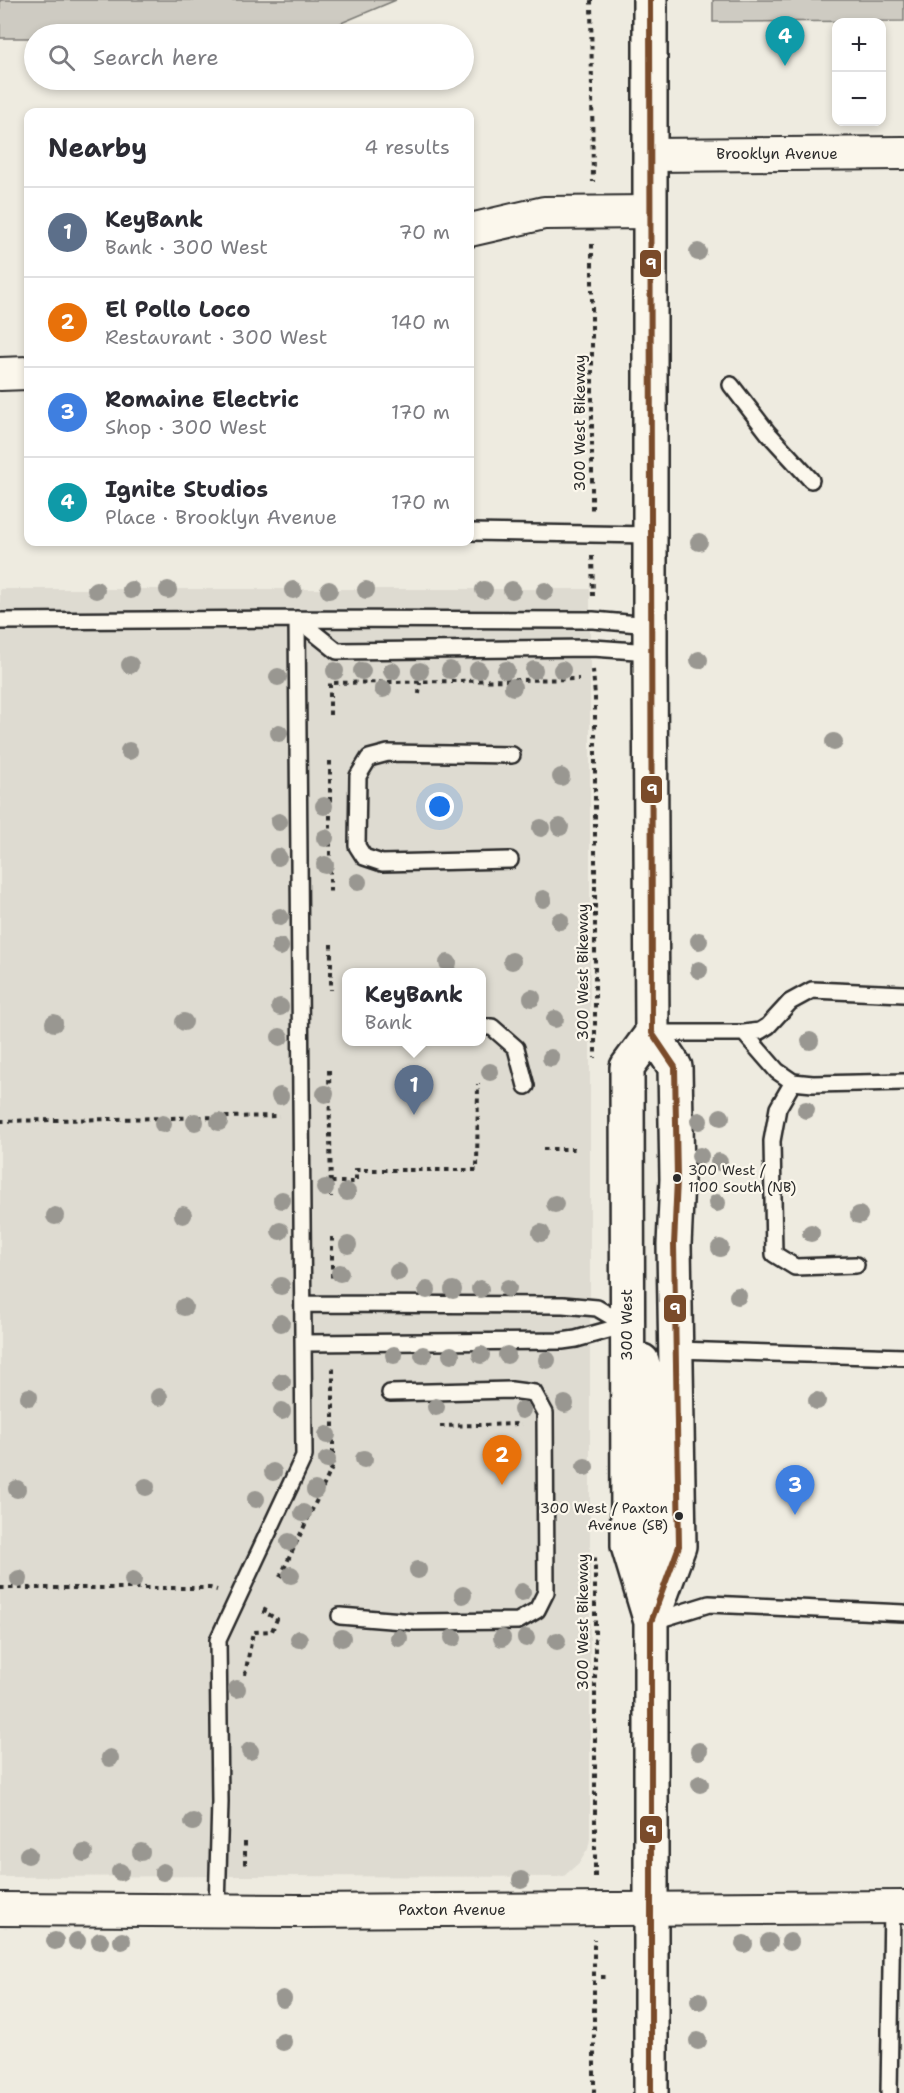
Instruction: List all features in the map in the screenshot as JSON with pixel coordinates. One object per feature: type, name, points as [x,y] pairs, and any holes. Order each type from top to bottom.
[{"type":"main road","points":[[650,0],[652,1033],[675,1066],[677,1179],[674,1245],[679,1546],[651,1622]]},
{"type":"main road","name":"300 West","points":[[626,1325],[627,1067],[652,1033]]},
{"type":"main road","points":[[651,2093],[651,1409],[644,1368],[626,1325],[633,1299],[647,1269],[660,1211],[677,1179]]},
{"type":"street","name":"Brooklyn Avenue","points":[[650,155],[904,153]]},
{"type":"street","points":[[474,230],[544,213],[650,212]]},
{"type":"street","points":[[0,374],[24,373]]},
{"type":"street","name":"Paxton Avenue","points":[[0,1909],[311,1911],[898,1906]]},
{"type":"lane","points":[[731,385],[768,433],[811,480]]},
{"type":"lane","points":[[474,532],[650,535]]},
{"type":"lane","points":[[297,619],[336,651],[592,648],[650,639]]},
{"type":"lane","points":[[217,1909],[220,1802],[218,1640],[304,1456],[297,619]]},
{"type":"lane","points":[[0,621],[592,620],[650,639]]},
{"type":"lane","points":[[510,860],[382,862],[364,857],[357,846],[357,800],[358,776],[369,758],[388,753],[512,754]]},
{"type":"lane","points":[[652,1033],[744,1034],[760,1031],[768,1026],[790,1002],[812,990],[904,994]]},
{"type":"lane","points":[[486,1027],[492,1027],[516,1048],[526,1086]]},
{"type":"lane","points":[[744,1034],[777,1071],[793,1082],[813,1084],[904,1082]]},
{"type":"lane","points":[[793,1082],[778,1108],[772,1141],[774,1254],[795,1267],[856,1265]]},
{"type":"lane","points":[[303,1304],[563,1305],[597,1308],[626,1325]]},
{"type":"lane","points":[[303,1343],[562,1341],[626,1325]]},
{"type":"lane","points":[[677,1350],[904,1357]]},
{"type":"lane","points":[[340,1616],[415,1622],[518,1621],[537,1610],[546,1592],[545,1413],[534,1393],[511,1389],[390,1393]]},
{"type":"lane","points":[[651,1622],[709,1604],[904,1613]]},
{"type":"lane","points":[[889,2093],[898,1906]]},
{"type":"path","points":[[591,0],[592,173]]},
{"type":"path","name":"300 West Bikeway","points":[[592,249],[593,596]]},
{"type":"path","name":"300 West Bikeway","points":[[592,669],[594,697],[594,1065]]},
{"type":"path","points":[[330,715],[330,683],[579,679]]},
{"type":"path","points":[[419,694],[420,682]]},
{"type":"path","points":[[330,761],[330,892]]},
{"type":"path","points":[[330,944],[330,990]]},
{"type":"path","points":[[329,1070],[331,1197]]},
{"type":"path","points":[[330,1182],[356,1182],[356,1170],[477,1170],[478,1084]]},
{"type":"path","points":[[0,1121],[282,1116]]},
{"type":"path","points":[[543,1149],[576,1149]]},
{"type":"path","points":[[440,1426],[545,1424]]},
{"type":"path","name":"300 West Bikeway","points":[[594,1870],[595,1546]]},
{"type":"path","points":[[0,1588],[210,1588],[223,1592]]},
{"type":"path","points":[[245,1681],[253,1632],[272,1631],[277,1619],[264,1612],[266,1608]]},
{"type":"path","points":[[245,1833],[245,1868]]},
{"type":"path","points":[[594,1945],[594,2093]]},
{"type":"path","points":[[601,1977],[607,1977]]},
{"type":"shaded area","points":[[0,0],[396,0],[339,24],[24,24],[24,38],[0,38]]},
{"type":"shaded area","points":[[713,0],[904,0],[904,21],[886,21],[886,18],[832,18],[832,21],[713,22]]},
{"type":"shaded area","points":[[0,589],[590,589],[590,1839],[588,1849],[580,1862],[564,1876],[557,1877],[0,1877]]},
{"type":"transit line","name":"9","points":[[650,0],[652,1033],[675,1067],[677,1179],[674,1245],[679,1546],[651,1622],[651,2093]]},
{"type":"place","name":"Ignite Studios","points":[[785,66]]},
{"type":"place","name":"KeyBank","points":[[414,1115]]},
{"type":"place","name":"300 West / 1100 South (NB)","points":[[677,1178]]},
{"type":"place","name":"El Pollo Loco","points":[[502,1485]]},
{"type":"place","name":"Romaine Electric","points":[[795,1515]]},
{"type":"place","name":"300 West / Paxton Avenue (SB)","points":[[679,1516]]}]
